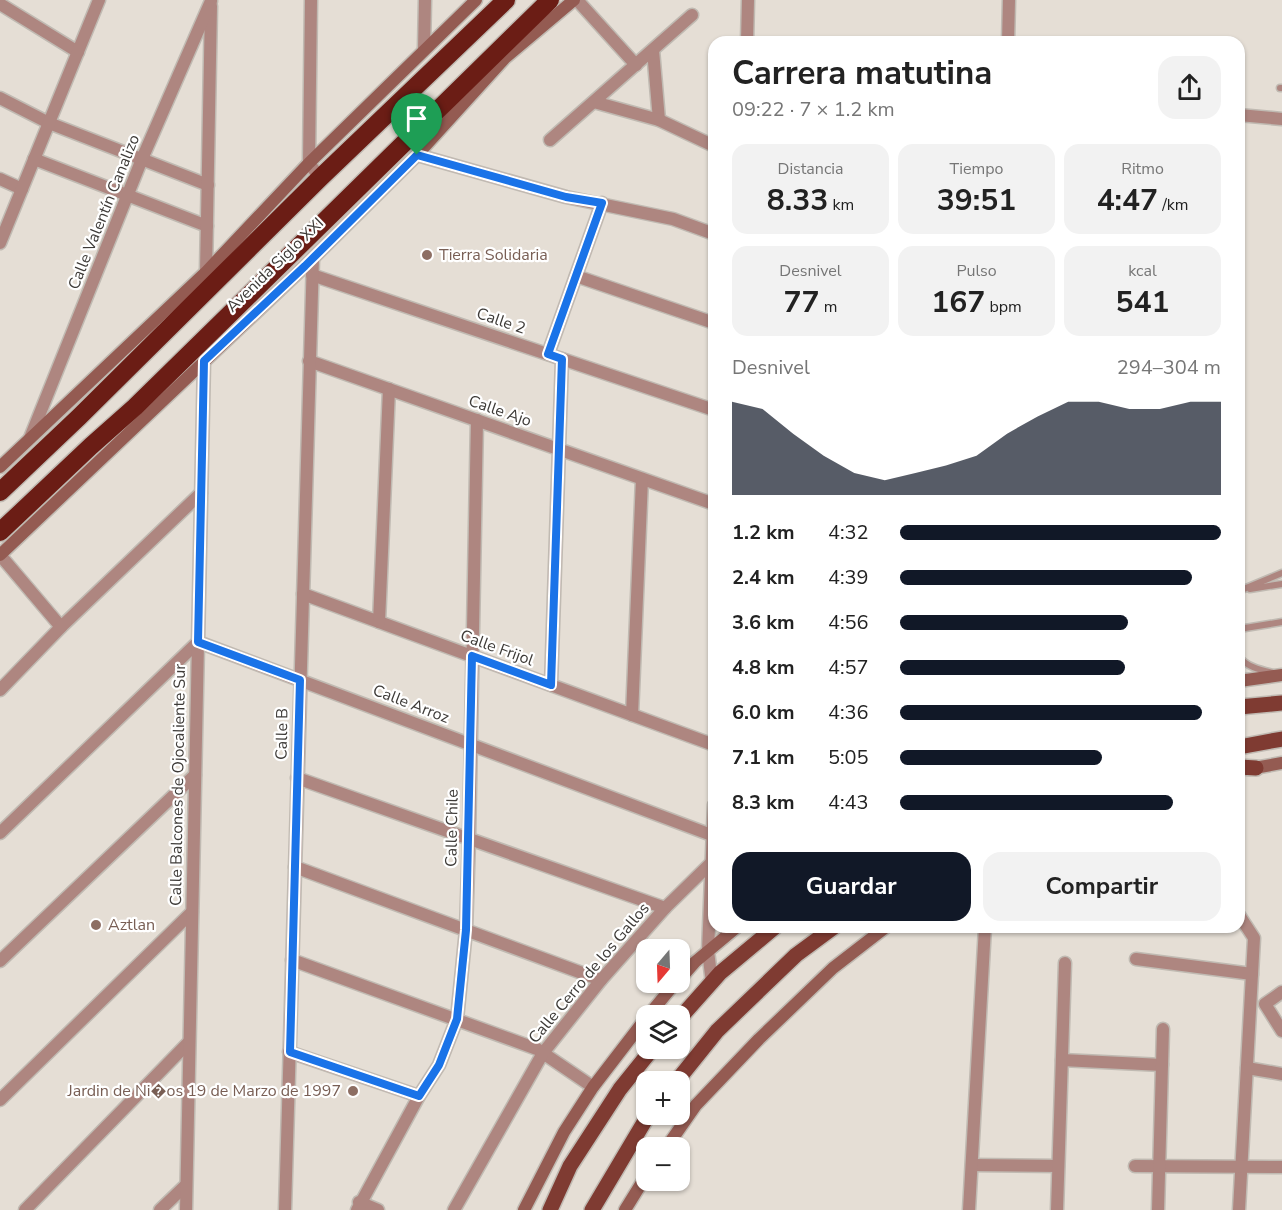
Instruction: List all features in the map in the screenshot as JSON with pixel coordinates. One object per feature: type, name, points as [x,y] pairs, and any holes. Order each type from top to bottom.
[{"type":"highway","name":"Avenida Siglo XXI","points":[[0,492],[160,337],[315,171],[506,0]]},
{"type":"highway","name":"Avenida Siglo XXI","points":[[0,532],[135,407],[550,0]]},
{"type":"highway","points":[[160,337],[164,311]]},
{"type":"highway","points":[[126,434],[135,407]]},
{"type":"main road","points":[[1245,706],[1282,703]]},
{"type":"main road","points":[[1245,746],[1282,739]]},
{"type":"main road","points":[[1245,767],[1256,768]]},
{"type":"main road","points":[[690,1007],[720,973],[768,933]]},
{"type":"main road","points":[[685,1071],[717,1031],[796,955],[826,933]]},
{"type":"main road","points":[[550,1210],[570,1166],[620,1089],[644,1059]]},
{"type":"main road","points":[[592,1210],[642,1125]]},
{"type":"street","points":[[0,243],[99,0]]},
{"type":"street","points":[[207,272],[212,0]]},
{"type":"street","name":"Calle Valentín Canalizo","points":[[30,438],[142,159],[212,0]]},
{"type":"street","points":[[311,0],[315,171]]},
{"type":"street","points":[[424,49],[425,0]]},
{"type":"street","name":"Avenida Siglo XXI","points":[[0,467],[315,171],[424,49],[476,0]]},
{"type":"street","points":[[575,0],[636,64]]},
{"type":"street","name":"Avenida Siglo XXI","points":[[0,555],[313,258],[417,155],[506,58],[575,0]]},
{"type":"street","points":[[747,36],[748,0]]},
{"type":"street","points":[[1008,36],[1010,0]]},
{"type":"street","points":[[0,4],[78,52]]},
{"type":"street","points":[[550,140],[692,15]]},
{"type":"street","points":[[653,50],[659,120]]},
{"type":"street","points":[[0,98],[49,123],[208,185]]},
{"type":"street","points":[[594,102],[659,120],[708,143]]},
{"type":"street","points":[[1245,116],[1282,119]]},
{"type":"street","points":[[417,155],[566,197],[673,219],[708,232]]},
{"type":"street","points":[[34,159],[207,226]]},
{"type":"street","points":[[0,179],[22,189]]},
{"type":"street","points":[[548,354],[602,203]]},
{"type":"street","name":"Calle B","points":[[285,1210],[313,258]]},
{"type":"street","name":"Calle 2","points":[[312,275],[708,409]]},
{"type":"street","points":[[576,276],[708,321]]},
{"type":"street","points":[[551,685],[562,359]]},
{"type":"street","name":"Calle Balcones de Ojocaliente Sur","points":[[186,1210],[204,361]]},
{"type":"street","name":"Calle Ajo","points":[[309,361],[708,502]]},
{"type":"street","points":[[379,622],[389,389]]},
{"type":"street","name":"Calle Chile","points":[[358,1206],[419,1096],[439,1065],[457,1019],[466,930],[477,420]]},
{"type":"street","points":[[632,715],[642,479]]},
{"type":"street","points":[[0,690],[61,627],[201,493]]},
{"type":"street","points":[[0,555],[61,627]]},
{"type":"street","name":"Calle Frijol","points":[[303,594],[708,743]]},
{"type":"street","points":[[0,833],[198,642]]},
{"type":"street","name":"Calle Arroz","points":[[198,642],[708,834]]},
{"type":"street","points":[[1245,680],[1281,675]]},
{"type":"street","points":[[1245,770],[1282,764]]},
{"type":"street","points":[[0,961],[195,775]]},
{"type":"street","points":[[297,778],[664,908]]},
{"type":"street","name":"Calle Cerro de los Gallos","points":[[454,1210],[543,1053],[601,980],[664,908],[708,866]]},
{"type":"street","points":[[295,867],[601,980]]},
{"type":"street","points":[[0,1100],[192,912]]},
{"type":"street","points":[[1239,1210],[1254,938],[1245,924]]},
{"type":"street","points":[[709,933],[708,951],[712,983]]},
{"type":"street","points":[[690,969],[730,933]]},
{"type":"street","points":[[674,1137],[696,1105],[759,1039],[833,968],[878,933]]},
{"type":"street","points":[[969,1210],[986,933]]},
{"type":"street","points":[[1136,959],[1252,974]]},
{"type":"street","points":[[292,960],[537,1049],[593,1087]]},
{"type":"street","points":[[1056,1210],[1065,963]]},
{"type":"street","points":[[1282,992],[1265,1004],[1282,1031]]},
{"type":"street","points":[[657,1005],[667,993]]},
{"type":"street","points":[[1158,1210],[1163,1029]]},
{"type":"street","points":[[524,1210],[564,1132],[593,1087],[636,1031]]},
{"type":"street","points":[[25,1210],[189,1042]]},
{"type":"street","points":[[290,1052],[419,1096]]},
{"type":"street","points":[[1062,1060],[1162,1065]]},
{"type":"street","points":[[1247,1068],[1282,1074]]},
{"type":"street","points":[[972,1166],[1058,1166]]},
{"type":"street","points":[[1135,1166],[1282,1167]]},
{"type":"street","points":[[160,1210],[186,1185]]},
{"type":"street","points":[[625,1210],[637,1191]]},
{"type":"street","points":[[358,1206],[378,1210]]},
{"type":"lane","points":[[1245,589],[1282,573]]},
{"type":"lane","points":[[1245,590],[1282,585]]},
{"type":"lane","points":[[1245,628],[1282,622]]},
{"type":"lane","points":[[1245,663],[1253,668],[1281,675]]},
{"type":"place","name":"Tierra Solidaria","points":[[427,255]]},
{"type":"place","name":"Aztlan","points":[[96,925]]},
{"type":"place","name":"Jardin de Ni�os 19 de Marzo de 1997","points":[[353,1091]]},
{"type":"route","points":[[417,155],[566,197],[602,203],[548,354],[562,359],[551,685],[472,656],[466,930],[457,1019],[439,1065],[419,1096],[290,1052],[300,680],[198,642],[204,361],[305,266],[417,155]]}]
